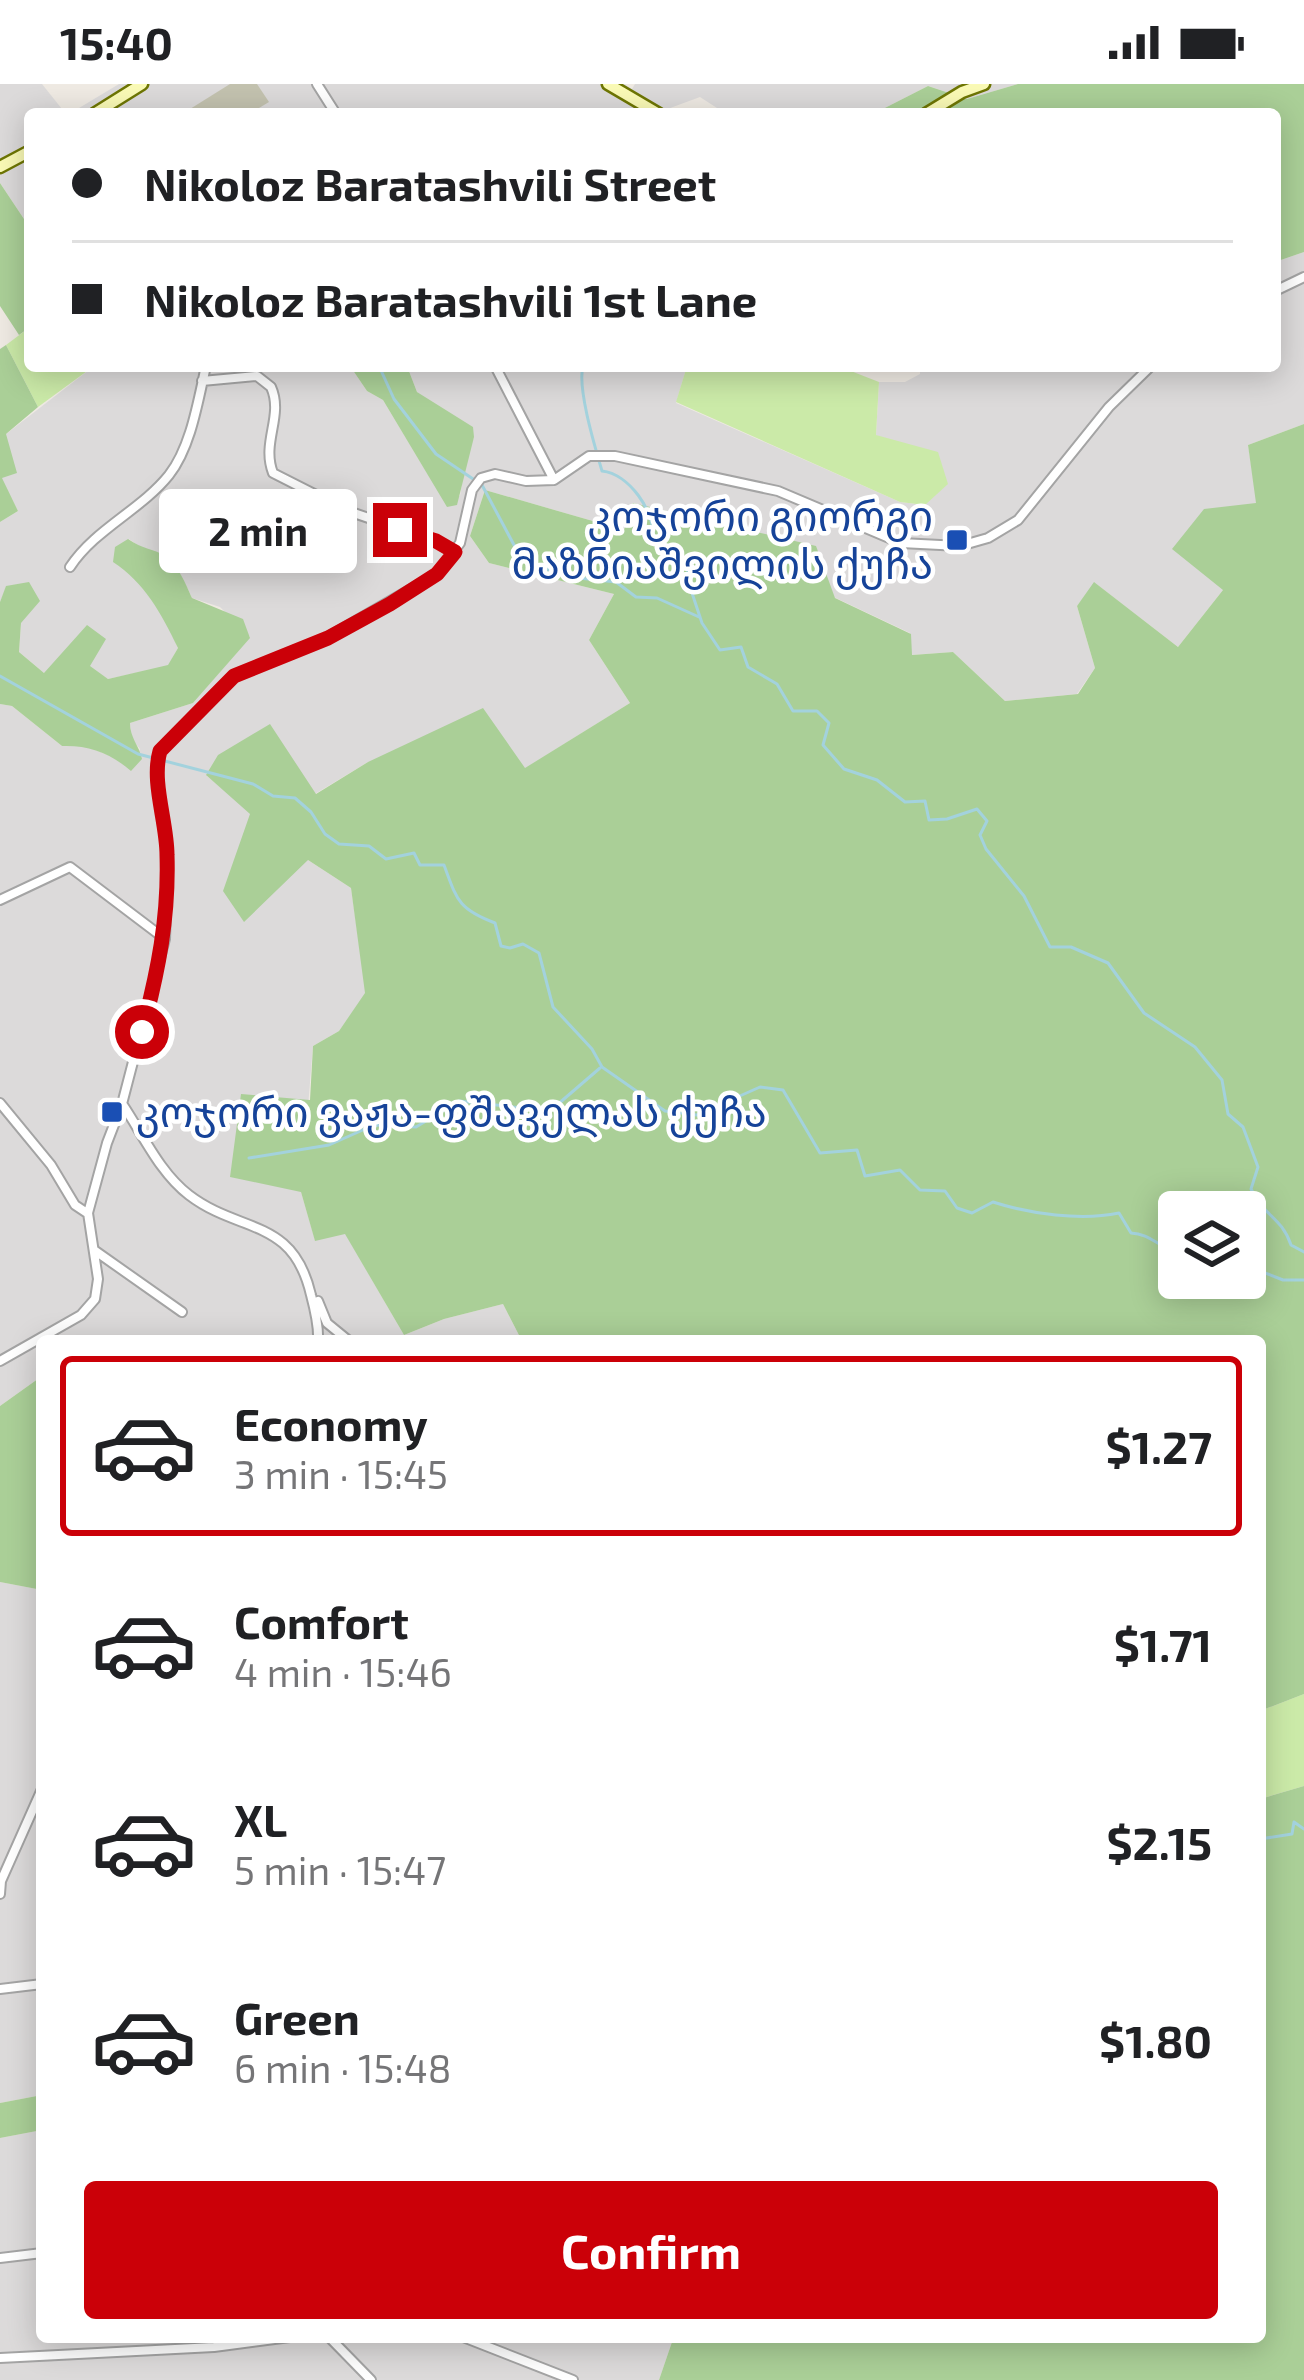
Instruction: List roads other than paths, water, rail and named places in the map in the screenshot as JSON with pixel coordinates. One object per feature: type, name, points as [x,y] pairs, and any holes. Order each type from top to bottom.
[{"type":"main road","points":[[104,108],[142,84]]},
{"type":"main road","points":[[608,84],[649,108]]},
{"type":"main road","points":[[936,108],[984,84]]},
{"type":"street","points":[[70,567],[172,471],[204,372]]},
{"type":"street","points":[[498,372],[554,480]]},
{"type":"street","points":[[45,1335],[81,1315],[95,1299],[98,1279],[88,1213],[165,938],[167,851],[156,768],[160,751],[234,676],[328,638],[437,574],[455,552],[472,490],[486,476],[554,480],[589,456],[615,456],[778,491],[902,543],[960,546],[988,538],[1018,520],[1109,407],[1145,372]]},
{"type":"street","points":[[202,381],[257,376],[271,387],[277,410],[268,444],[273,473],[348,511],[455,552]]},
{"type":"street","points":[[0,899],[70,867],[165,938]]},
{"type":"street","points":[[0,1103],[51,1165],[75,1205],[88,1213]]},
{"type":"street","points":[[122,1104],[170,1178],[193,1199],[283,1240],[296,1256],[327,1323],[342,1335]]},
{"type":"street","points":[[93,1249],[182,1312]]},
{"type":"street","points":[[308,1283],[317,1335]]},
{"type":"street","points":[[0,1360],[36,1340]]},
{"type":"street","points":[[0,1894],[1,1881],[36,1802]]},
{"type":"street","points":[[0,1978],[0,1989],[36,1985]]},
{"type":"street","points":[[0,2258],[36,2254]]},
{"type":"street","points":[[0,2358],[244,2343]]},
{"type":"street","points":[[335,2343],[371,2380]]},
{"type":"street","points":[[479,2343],[573,2380]]},
{"type":"waterway","points":[[382,372],[394,399],[436,454],[482,485],[522,560],[569,577],[616,582],[636,597],[657,598],[699,617]]},
{"type":"waterway","points":[[582,372],[602,471],[631,486],[650,517],[653,538],[669,558],[687,562],[702,623],[720,650],[741,647],[748,667],[777,684],[793,711],[817,711],[829,723],[823,745],[844,769],[877,780],[905,802],[925,801],[929,820],[977,809],[987,821],[980,835],[986,849],[1024,896],[1050,947],[1071,947],[1108,963],[1144,1013],[1195,1047],[1222,1080],[1228,1114],[1243,1127],[1258,1167],[1251,1189],[1291,1245],[1304,1252]]},
{"type":"waterway","points":[[0,676],[138,754],[253,784],[273,796],[295,798],[339,844],[369,846],[386,859],[414,853],[420,865],[444,865],[460,902],[495,923],[501,946],[523,944],[539,953],[553,1007],[592,1049],[602,1067],[665,1111],[697,1115],[760,1087],[783,1090],[820,1153],[857,1150],[865,1176],[900,1170],[920,1190],[945,1191],[957,1208],[972,1213],[993,1202],[1056,1215],[1119,1213],[1131,1233],[1158,1242]]},
{"type":"waterway","points":[[249,1158],[329,1145],[374,1125],[416,1127],[459,1101],[550,1111],[600,1068]]},
{"type":"waterway","points":[[1266,1273],[1283,1280],[1304,1280]]},
{"type":"waterway","points":[[1266,1838],[1292,1834],[1294,1822],[1304,1829]]},
{"type":"place","name":"კოჯორი გიორგი მაზნიაშვილის ქუჩა","points":[[957,540]]},
{"type":"place","name":"კოჯორი ვაჟა-ფშაველას ქუჩა","points":[[112,1112]]}]
